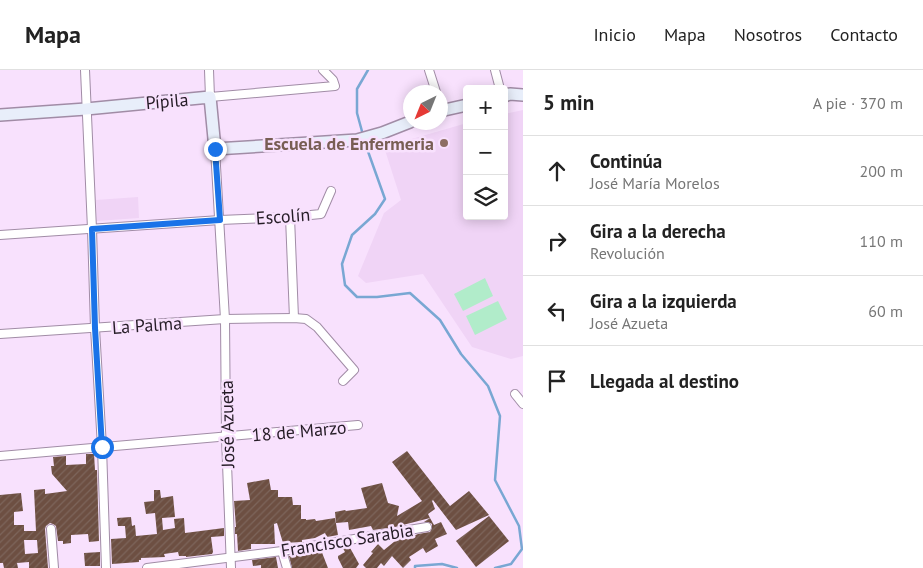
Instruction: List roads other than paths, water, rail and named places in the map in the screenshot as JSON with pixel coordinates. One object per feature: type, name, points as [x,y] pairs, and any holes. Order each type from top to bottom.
[{"type":"main road","points":[[508,92],[523,88]]},
{"type":"main road","points":[[508,93],[523,95]]},
{"type":"main road","name":"Pípila","points":[[0,114],[86,109],[210,97]]},
{"type":"main road","name":"José Azueta","points":[[210,97],[215,149]]},
{"type":"main road","points":[[448,109],[463,106]]},
{"type":"main road","points":[[215,149],[357,140],[403,125]]},
{"type":"street","points":[[85,70],[106,568]]},
{"type":"street","name":"José Azueta","points":[[209,70],[210,97]]},
{"type":"street","name":"Pípila","points":[[210,97],[335,86],[333,80],[323,70]]},
{"type":"street","points":[[429,70],[434,85]]},
{"type":"street","points":[[495,70],[502,85]]},
{"type":"street","name":"José Azueta","points":[[215,149],[225,319],[226,437],[231,568]]},
{"type":"street","name":"Escolín","points":[[0,235],[321,214],[331,191]]},
{"type":"street","points":[[290,217],[294,318],[306,319],[317,327],[354,370],[343,381]]},
{"type":"street","name":"La Palma","points":[[0,334],[225,319],[294,318]]},
{"type":"street","points":[[515,394],[523,404]]},
{"type":"street","name":"18 de Marzo","points":[[0,456],[358,426]]},
{"type":"street","name":"Francisco Sarabia","points":[[147,568],[282,551],[427,527]]},
{"type":"street","points":[[51,528],[54,568]]},
{"type":"street","points":[[282,551],[287,568]]},
{"type":"waterway","points":[[363,135],[357,113],[357,89],[368,70]]},
{"type":"waterway","points":[[365,143],[385,199],[375,214],[352,235],[342,264],[345,285],[357,297],[377,297],[410,293],[440,320],[461,354],[488,386],[500,416],[495,480],[519,526],[522,549],[511,564],[495,568]]},
{"type":"waterway","points":[[415,568],[415,566],[442,564],[457,568]]},
{"type":"place","name":"Escuela de Enfermeria","points":[[444,143]]}]
